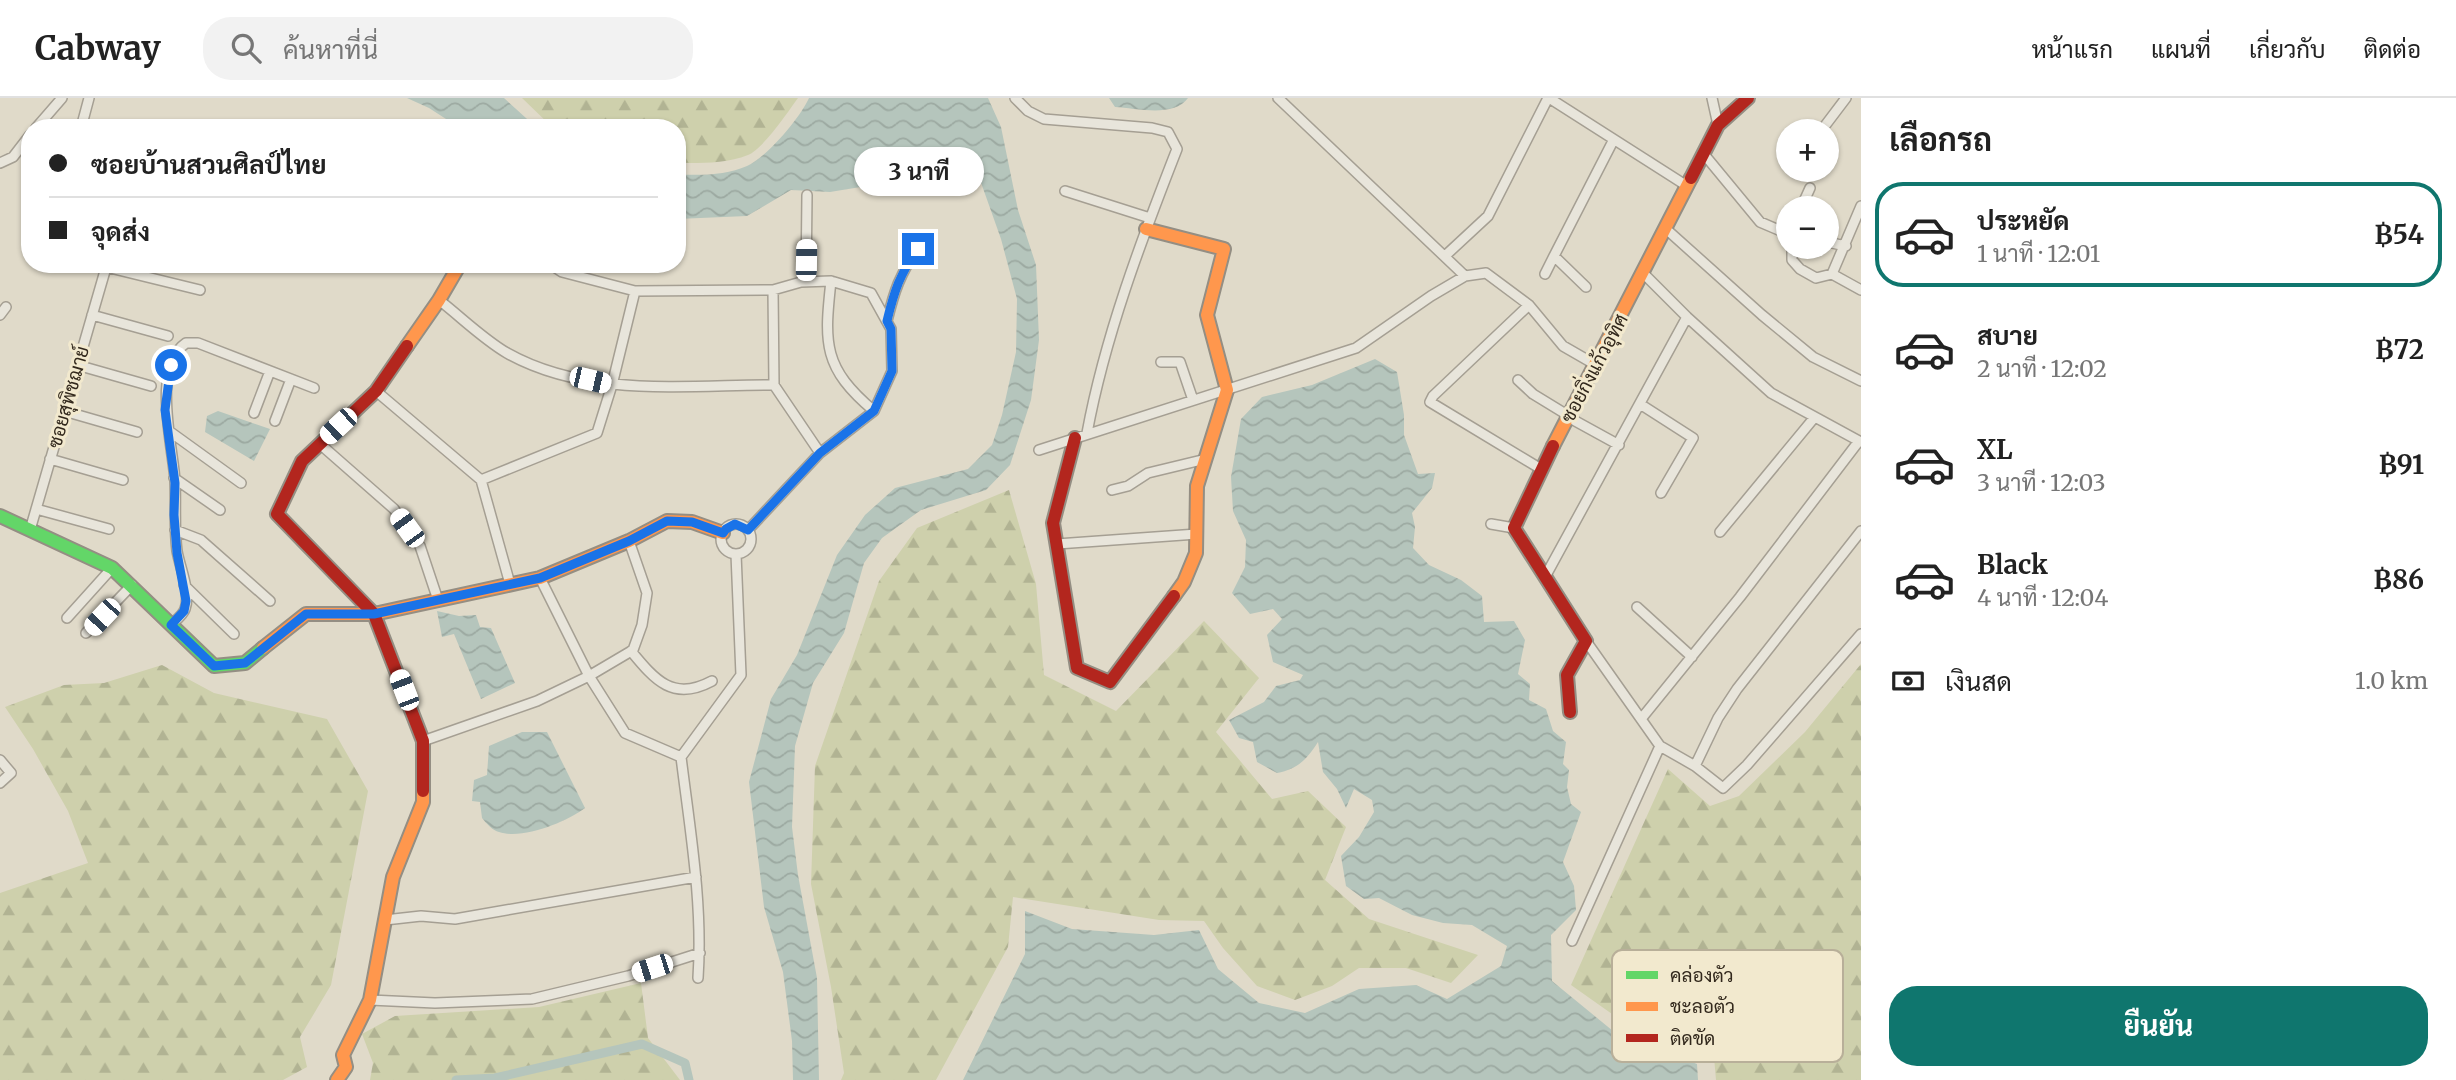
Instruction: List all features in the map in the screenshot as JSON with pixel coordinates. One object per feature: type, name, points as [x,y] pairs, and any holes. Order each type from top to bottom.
[{"type":"street","points":[[44,119],[62,98]]},
{"type":"street","points":[[84,119],[89,98]]},
{"type":"street","points":[[1015,98],[1028,111],[1044,120],[1152,128],[1168,132],[1177,149],[1148,224],[1053,523],[1077,668],[1110,682],[1184,582],[1196,553],[1197,486],[1227,390],[1208,316],[1224,249],[1148,224],[1065,191]]},
{"type":"street","points":[[1278,98],[1465,275]]},
{"type":"street","points":[[1446,255],[1488,216],[1549,98],[1687,186]]},
{"type":"street","points":[[1712,98],[1718,125]]},
{"type":"street","name":"ซอยกิ่งแก้วอุทิศ","points":[[1514,528],[1541,469],[1718,125],[1748,98]]},
{"type":"street","points":[[1830,119],[1846,98]]},
{"type":"street","points":[[1545,274],[1613,141]]},
{"type":"street","points":[[0,163],[13,156],[21,146]]},
{"type":"street","points":[[1703,153],[1760,222],[1776,229]]},
{"type":"street","points":[[1806,196],[1810,188]]},
{"type":"street","points":[[806,282],[807,195]]},
{"type":"street","points":[[1832,274],[1861,206]]},
{"type":"street","points":[[1665,228],[1813,357],[1861,381]]},
{"type":"street","points":[[1839,245],[1846,246]]},
{"type":"street","points":[[887,321],[902,271],[918,249]]},
{"type":"street","points":[[1554,256],[1586,287]]},
{"type":"street","points":[[1792,259],[1800,270],[1816,278],[1832,274],[1861,290]]},
{"type":"street","name":"ซอยสุพิชฌาย์","points":[[30,530],[104,273]]},
{"type":"street","points":[[133,273],[200,290]]},
{"type":"street","points":[[338,1080],[346,1067],[343,1055],[370,1000],[393,877],[423,802],[423,741],[374,614],[277,514],[303,461],[376,391],[455,273]]},
{"type":"street","points":[[566,273],[635,291],[773,290],[806,282],[831,281],[871,293],[891,329],[892,371],[874,411],[820,453],[748,530]]},
{"type":"street","points":[[1039,450],[1356,348],[1465,275],[1486,273],[1529,305],[1563,346],[1596,365]]},
{"type":"street","points":[[1641,719],[1860,442],[1771,393],[1643,274]]},
{"type":"street","points":[[831,281],[827,330],[833,365],[849,387],[874,411]]},
{"type":"street","points":[[773,290],[774,385],[820,453]]},
{"type":"street","points":[[481,480],[597,433],[635,291]]},
{"type":"street","points":[[439,300],[506,352],[546,370],[612,385],[774,385]]},
{"type":"street","points":[[1529,305],[1433,396],[1430,402],[1541,469]]},
{"type":"street","points":[[92,315],[168,336]]},
{"type":"street","points":[[1545,577],[1687,317]]},
{"type":"street","points":[[171,625],[184,611],[184,585],[175,530],[174,478],[165,410],[171,365],[177,351],[186,343],[198,343],[314,388]]},
{"type":"street","points":[[1161,362],[1180,362],[1193,400]]},
{"type":"street","points":[[77,365],[151,386]]},
{"type":"street","points":[[254,413],[270,371]]},
{"type":"street","points":[[275,421],[291,379]]},
{"type":"street","points":[[1518,380],[1533,394],[1569,417],[1619,444]]},
{"type":"street","points":[[376,391],[481,480],[510,584]]},
{"type":"street","points":[[1640,404],[1693,438],[1661,493]]},
{"type":"street","points":[[64,411],[136,432]]},
{"type":"street","points":[[1720,532],[1814,418]]},
{"type":"street","points":[[169,431],[241,483]]},
{"type":"street","points":[[320,443],[394,509],[420,546],[438,600]]},
{"type":"street","points":[[50,459],[123,480]]},
{"type":"street","points":[[1112,489],[1128,486],[1148,473],[1206,459]]},
{"type":"street","points":[[174,478],[220,510]]},
{"type":"street","points":[[36,509],[109,528]]},
{"type":"street","points":[[0,516],[112,568],[132,584],[214,666],[245,663],[306,614],[374,614],[540,578],[629,541],[667,521],[692,522],[723,533]]},
{"type":"street","points":[[735,524],[748,530],[751,544],[745,551],[736,554],[724,547],[723,533],[726,529],[735,524]]},
{"type":"street","points":[[1491,524],[1514,528],[1586,640],[1660,746],[1695,766],[1723,788],[1747,765],[1861,634]]},
{"type":"street","points":[[175,530],[193,535],[209,546],[270,601]]},
{"type":"street","points":[[1695,766],[1718,718],[1737,689],[1861,531]]},
{"type":"street","points":[[1057,544],[1197,534]]},
{"type":"street","points":[[423,741],[537,701],[589,676],[631,650],[642,625],[647,593],[629,541]]},
{"type":"street","points":[[698,978],[700,953],[696,877],[681,757],[741,676],[736,554]]},
{"type":"street","points":[[67,618],[112,568]]},
{"type":"street","points":[[540,578],[589,676],[625,733],[681,757]]},
{"type":"street","points":[[86,633],[132,584]]},
{"type":"street","points":[[184,585],[234,634]]},
{"type":"street","points":[[1637,607],[1692,657]]},
{"type":"street","points":[[1570,712],[1567,675],[1586,640]]},
{"type":"street","points":[[631,650],[650,674],[666,686],[695,690],[712,681]]},
{"type":"street","points":[[1572,941],[1660,746]]},
{"type":"street","points":[[0,760],[11,773],[0,783]]},
{"type":"street","points":[[385,920],[421,916],[455,919],[696,877]]},
{"type":"street","points":[[370,1000],[435,1003],[532,999],[628,976],[700,953]]},
{"type":"green space","points":[[522,98],[798,98],[768,138],[754,151],[740,158],[704,163],[686,163],[686,119],[544,119]]},
{"type":"green space","points":[[1009,490],[1036,584],[1044,675],[1116,711],[1204,621],[1259,678],[1216,732],[1272,799],[1308,791],[1346,827],[1325,880],[1369,919],[1478,955],[1451,983],[1406,968],[1359,968],[1332,986],[1295,1000],[1257,986],[1223,948],[1204,921],[1159,920],[1013,897],[1008,947],[936,1080],[841,1080],[844,1073],[831,987],[811,884],[815,766],[879,581],[917,528]]},
{"type":"green space","points":[[1861,664],[1861,1080],[1716,1080],[1714,1062],[1843,1062],[1843,950],[1612,950],[1612,1014],[1571,985],[1668,769],[1710,806],[1739,796],[1805,732]]},
{"type":"green space","points":[[162,665],[214,693],[327,719],[368,791],[331,985],[300,1037],[307,1067],[283,1080],[0,1080],[0,893],[88,863],[68,811],[33,749],[5,707],[64,685],[104,683]]},
{"type":"green space","points":[[641,983],[648,1038],[680,1080],[370,1080],[373,1063],[362,1034],[395,1016],[539,1007]]},
{"type":"water","points":[[407,98],[504,98],[527,119],[446,119]]},
{"type":"water","points":[[809,98],[988,98],[1001,127],[1018,210],[1036,265],[1039,340],[1031,400],[1010,465],[986,490],[921,510],[882,538],[864,563],[844,633],[813,683],[795,746],[792,827],[817,978],[819,1080],[793,1080],[792,1041],[783,972],[764,907],[749,782],[771,699],[797,655],[837,555],[865,515],[895,488],[968,469],[992,445],[1002,415],[1016,352],[1017,299],[1001,239],[979,177],[958,165],[885,183],[830,192],[791,190],[747,216],[686,219],[686,174],[713,174],[747,166],[764,154],[798,116]]},
{"type":"water","points":[[1109,98],[1188,98],[1174,108],[1154,110],[1115,107]]},
{"type":"water","points":[[1375,359],[1397,372],[1404,415],[1404,435],[1418,474],[1435,473],[1432,488],[1412,513],[1415,527],[1413,548],[1429,565],[1461,580],[1482,596],[1484,622],[1514,621],[1525,640],[1518,674],[1530,684],[1529,700],[1546,709],[1553,731],[1566,742],[1563,764],[1569,770],[1567,787],[1571,804],[1581,812],[1563,862],[1574,886],[1576,910],[1551,935],[1552,981],[1612,1030],[1612,1062],[1692,1062],[1697,1064],[1698,1080],[963,1080],[1025,954],[1025,911],[1072,929],[1154,935],[1199,930],[1218,969],[1259,1003],[1305,1013],[1359,989],[1416,985],[1447,999],[1501,966],[1507,946],[1472,925],[1443,923],[1412,915],[1379,898],[1364,899],[1346,886],[1341,856],[1359,837],[1374,812],[1372,800],[1354,789],[1346,808],[1337,789],[1323,772],[1318,742],[1301,762],[1291,769],[1277,773],[1257,762],[1253,742],[1239,738],[1229,720],[1264,702],[1276,686],[1300,680],[1303,675],[1273,662],[1267,635],[1282,619],[1273,609],[1250,614],[1232,593],[1245,567],[1246,540],[1233,511],[1231,477],[1241,419],[1262,397],[1312,385]]},
{"type":"water","points":[[218,411],[270,429],[254,461],[205,432],[207,416]]},
{"type":"water","points":[[437,611],[459,616],[476,615],[480,627],[491,628],[515,683],[481,699],[454,634],[442,637]]},
{"type":"water","points":[[522,732],[547,732],[585,808],[544,828],[509,834],[494,830],[482,818],[480,802],[472,801],[474,780],[487,775],[489,746]]},
{"type":"waterway","points":[[456,1080],[495,1078],[642,1044],[685,1063],[689,1080]]},
{"type":"traffic: fast","points":[[0,516],[112,568],[214,666],[245,663],[263,648]]},
{"type":"traffic: slow","points":[[1553,446],[1691,178]]},
{"type":"traffic: slow","points":[[1146,229],[1224,249],[1207,315],[1227,390],[1197,486],[1196,553],[1184,582],[1174,596]]},
{"type":"traffic: slow","points":[[407,346],[455,273]]},
{"type":"traffic: slow","points":[[263,648],[306,614],[374,614],[540,578],[629,541],[667,521],[692,522],[723,533]]},
{"type":"traffic: slow","points":[[337,1080],[346,1067],[343,1055],[370,1000],[393,877],[423,802],[423,791]]},
{"type":"traffic: jam","points":[[1691,178],[1718,125],[1748,98]]},
{"type":"traffic: jam","points":[[407,346],[376,391],[302,461],[277,514],[374,614],[423,741],[423,791]]},
{"type":"traffic: jam","points":[[1075,438],[1053,523],[1077,668],[1110,682],[1174,596]]},
{"type":"traffic: jam","points":[[1553,446],[1514,528],[1586,641],[1567,675],[1570,712]]},
{"type":"route","points":[[171,365],[165,410],[175,483],[177,553],[186,601],[184,611],[171,625],[214,666],[245,663],[306,614],[374,614],[540,578],[629,541],[667,521],[692,522],[723,533],[735,524],[748,530],[820,453],[874,411],[892,371],[891,329],[887,321],[893,294],[902,271],[918,249]]}]
